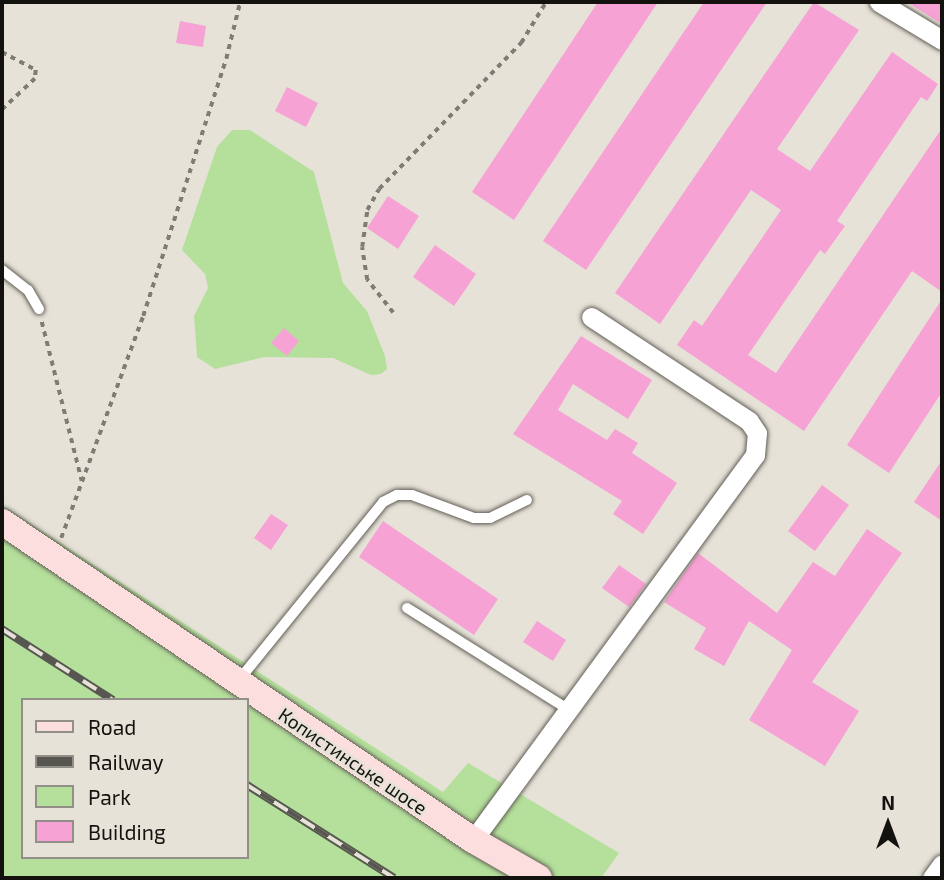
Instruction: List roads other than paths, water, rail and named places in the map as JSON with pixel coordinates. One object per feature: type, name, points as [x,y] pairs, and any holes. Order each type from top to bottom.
[{"type":"street","points":[[879,2],[942,40]]},
{"type":"street","points":[[472,840],[755,455],[757,433],[749,421],[591,317]]},
{"type":"street","name":"Копистинське шосе","points":[[2,522],[236,683],[472,840],[539,878]]},
{"type":"street","points":[[932,878],[942,864]]},
{"type":"lane","points":[[2,270],[28,290],[38,309]]},
{"type":"lane","points":[[236,683],[383,502],[397,495],[412,495],[474,518],[489,518],[527,500]]},
{"type":"lane","points":[[407,608],[566,709]]},
{"type":"railway","points":[[2,629],[110,698]]},
{"type":"railway","points":[[248,786],[394,878]]}]
